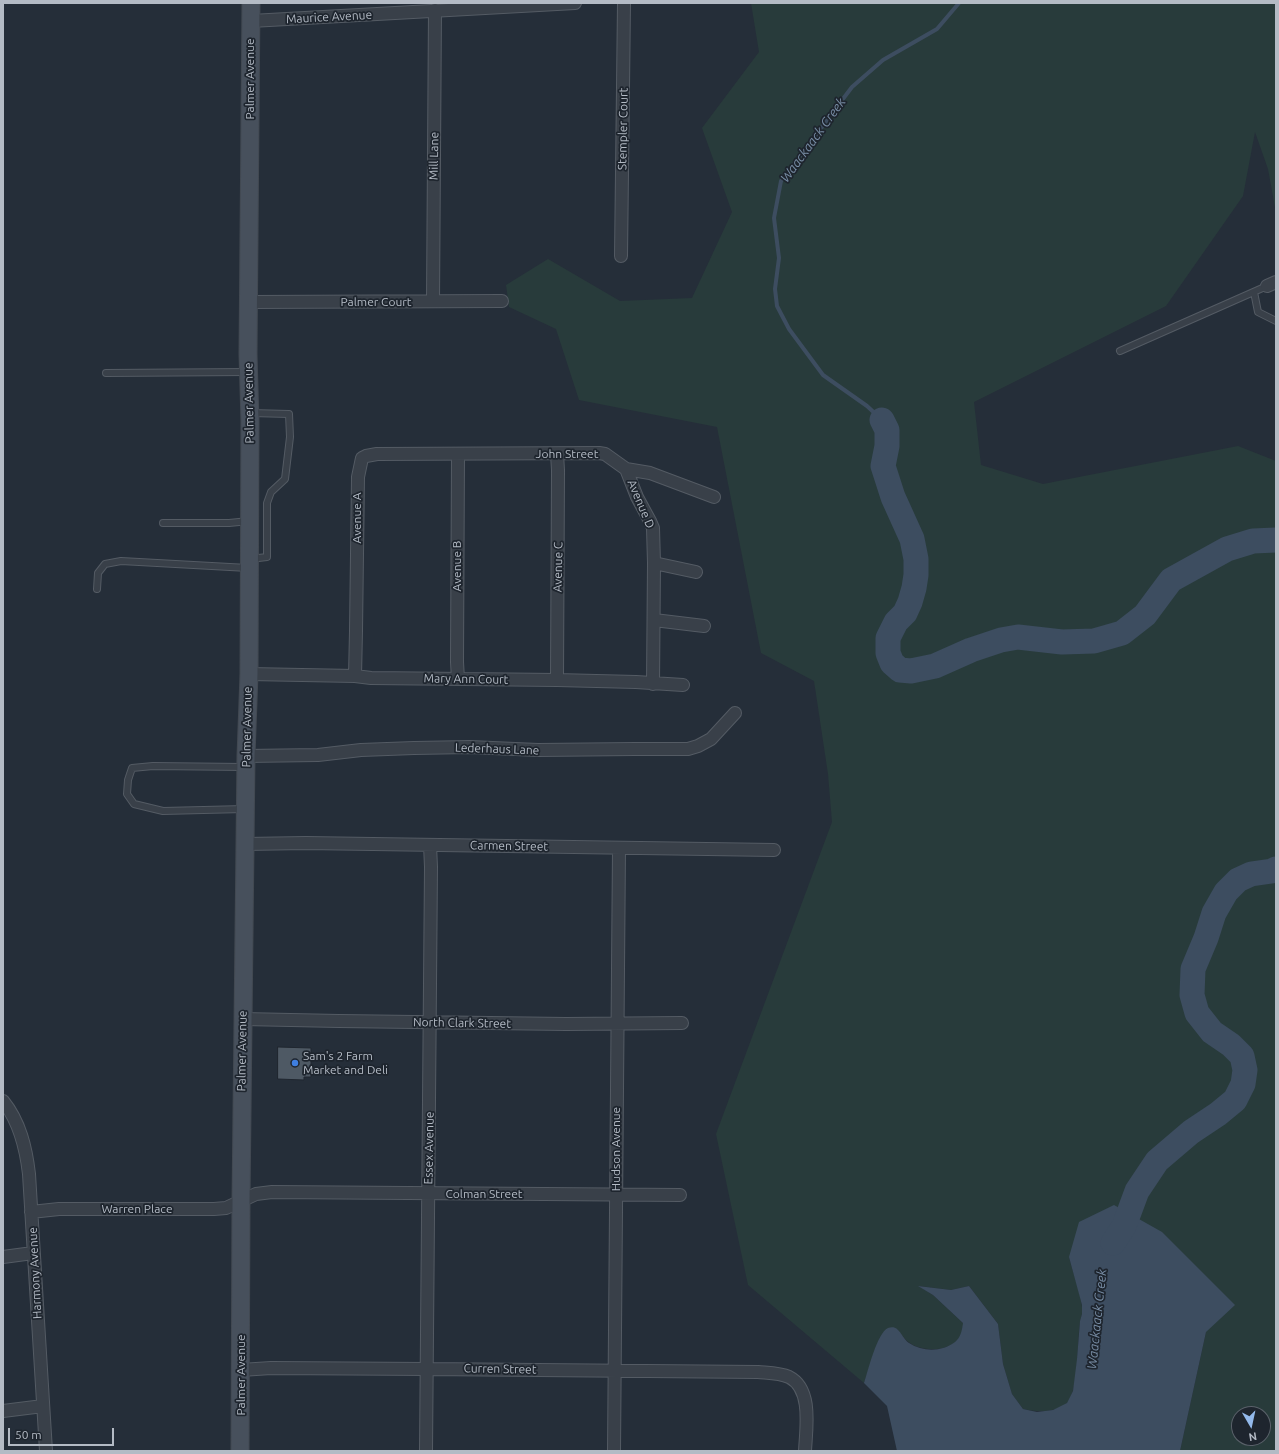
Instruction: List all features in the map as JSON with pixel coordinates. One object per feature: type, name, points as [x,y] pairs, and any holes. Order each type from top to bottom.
[{"type":"street","name":"Palmer Avenue","points":[[240,1451],[241,1201],[245,809],[248,674],[248,563],[249,521],[258,503],[249,413],[248,372],[251,3]]},
{"type":"street","name":"Maurice Avenue","points":[[251,21],[575,3]]},
{"type":"street","name":"Stempler Court","points":[[621,256],[624,3]]},
{"type":"street","name":"Mill Lane","points":[[433,301],[436,10]]},
{"type":"street","name":"Palmer Court","points":[[249,302],[502,301]]},
{"type":"street","name":"Avenue A","points":[[354,676],[358,477],[362,458],[376,454],[458,454]]},
{"type":"street","name":"John Street","points":[[458,454],[605,454],[626,469],[650,473],[714,497]]},
{"type":"street","name":"Avenue B","points":[[458,454],[458,679]]},
{"type":"street","name":"Avenue C","points":[[557,454],[557,680]]},
{"type":"street","name":"Avenue D","points":[[626,469],[637,497],[653,528],[653,684]]},
{"type":"street","points":[[654,563],[696,572]]},
{"type":"street","points":[[654,620],[704,626]]},
{"type":"street","name":"Mary Ann Court","points":[[248,674],[354,676],[371,678],[557,680],[683,685]]},
{"type":"street","name":"Lederhaus Lane","points":[[246,762],[318,756],[361,750],[438,747],[538,750],[635,748],[688,749],[698,746],[711,739],[735,713]]},
{"type":"street","name":"Carmen Street","points":[[245,844],[306,843],[774,850]]},
{"type":"street","name":"Essex Avenue","points":[[426,1451],[430,845]]},
{"type":"street","name":"Hudson Avenue","points":[[614,1451],[619,848]]},
{"type":"street","name":"North Clark Street","points":[[243,1019],[566,1024],[682,1023]]},
{"type":"street","name":"Harmony Avenue","points":[[3,1101],[14,1118],[27,1155],[32,1212],[33,1253],[46,1451]]},
{"type":"street","name":"Colman Street","points":[[241,1201],[256,1194],[272,1192],[680,1195]]},
{"type":"street","name":"Warren Place","points":[[32,1212],[59,1209],[214,1209],[226,1208],[241,1201]]},
{"type":"street","points":[[3,1257],[33,1253]]},
{"type":"street","name":"Curren Street","points":[[241,1370],[271,1368],[427,1369],[758,1372],[779,1374],[789,1377],[797,1383],[802,1391],[806,1407],[805,1451]]},
{"type":"street","points":[[3,1410],[42,1406]]},
{"type":"lane","points":[[1120,351],[1272,284]]},
{"type":"lane","points":[[1254,292],[1258,312],[1276,321]]},
{"type":"lane","points":[[106,373],[248,372]]},
{"type":"lane","points":[[97,589],[98,573],[105,564],[121,561],[248,563],[267,557],[258,503],[285,478],[290,437],[289,414],[249,413]]},
{"type":"lane","points":[[163,523],[229,523],[249,521]]},
{"type":"lane","points":[[245,809],[163,811],[134,804],[127,794],[128,780],[132,768],[246,762]]},
{"type":"shaded area","points":[[751,3],[1276,3],[1276,213],[1268,169],[1255,132],[1243,196],[1166,306],[974,402],[981,465],[1043,484],[1238,446],[1276,461],[1276,1451],[1180,1451],[1206,1332],[1069,1257],[1080,1295],[1082,1309],[1076,1377],[1071,1397],[1067,1403],[1058,1409],[1046,1411],[1023,1409],[1012,1394],[1003,1364],[998,1324],[969,1286],[951,1290],[919,1286],[933,1295],[963,1323],[959,1339],[947,1347],[939,1349],[923,1348],[908,1342],[897,1329],[880,1337],[864,1383],[748,1285],[716,1134],[832,822],[828,774],[814,681],[761,653],[717,427],[579,400],[556,329],[509,307],[506,285],[548,259],[620,301],[692,298],[732,212],[702,128],[759,52]]},
{"type":"water","points":[[1114,1205],[1162,1232],[1235,1305],[1206,1332],[1180,1451],[897,1451],[887,1406],[864,1383],[873,1353],[880,1337],[884,1331],[892,1327],[896,1328],[907,1342],[914,1346],[932,1350],[944,1348],[959,1338],[963,1323],[933,1295],[918,1286],[951,1290],[969,1286],[998,1324],[1003,1364],[1012,1394],[1023,1409],[1037,1412],[1053,1410],[1067,1403],[1073,1391],[1082,1314],[1082,1305],[1069,1257],[1079,1222]]},
{"type":"building","name":"Sam's 2 Farm Market and Deli","points":[[278,1047],[311,1048],[311,1077],[304,1077],[304,1080],[278,1079]]},
{"type":"waterway","name":"Waackaack Creek","points":[[882,420],[867,406],[823,375],[789,329],[777,306],[775,289],[779,258],[774,218],[781,181],[852,87],[883,60],[937,29],[959,3]]},
{"type":"waterway","name":"Waackaack Creek","points":[[882,420],[887,430],[887,446],[883,466],[893,497],[912,539],[916,559],[916,575],[910,602],[905,613],[896,622],[888,638],[888,653],[892,663],[900,670],[911,671],[935,666],[971,650],[1001,640],[1018,637],[1062,642],[1094,641],[1122,633],[1145,615],[1171,580],[1227,549],[1253,541],[1276,540]]},
{"type":"waterway","name":"Waackaack Creek","points":[[1113,1243],[1124,1226],[1137,1191],[1157,1161],[1191,1132],[1218,1114],[1235,1100],[1243,1084],[1245,1070],[1242,1056],[1231,1045],[1212,1032],[1197,1013],[1192,995],[1193,969],[1206,938],[1214,913],[1226,892],[1238,880],[1251,874],[1276,869]]},
{"type":"place","name":"Sam's 2 Farm Market and Deli","points":[[295,1063]]}]
